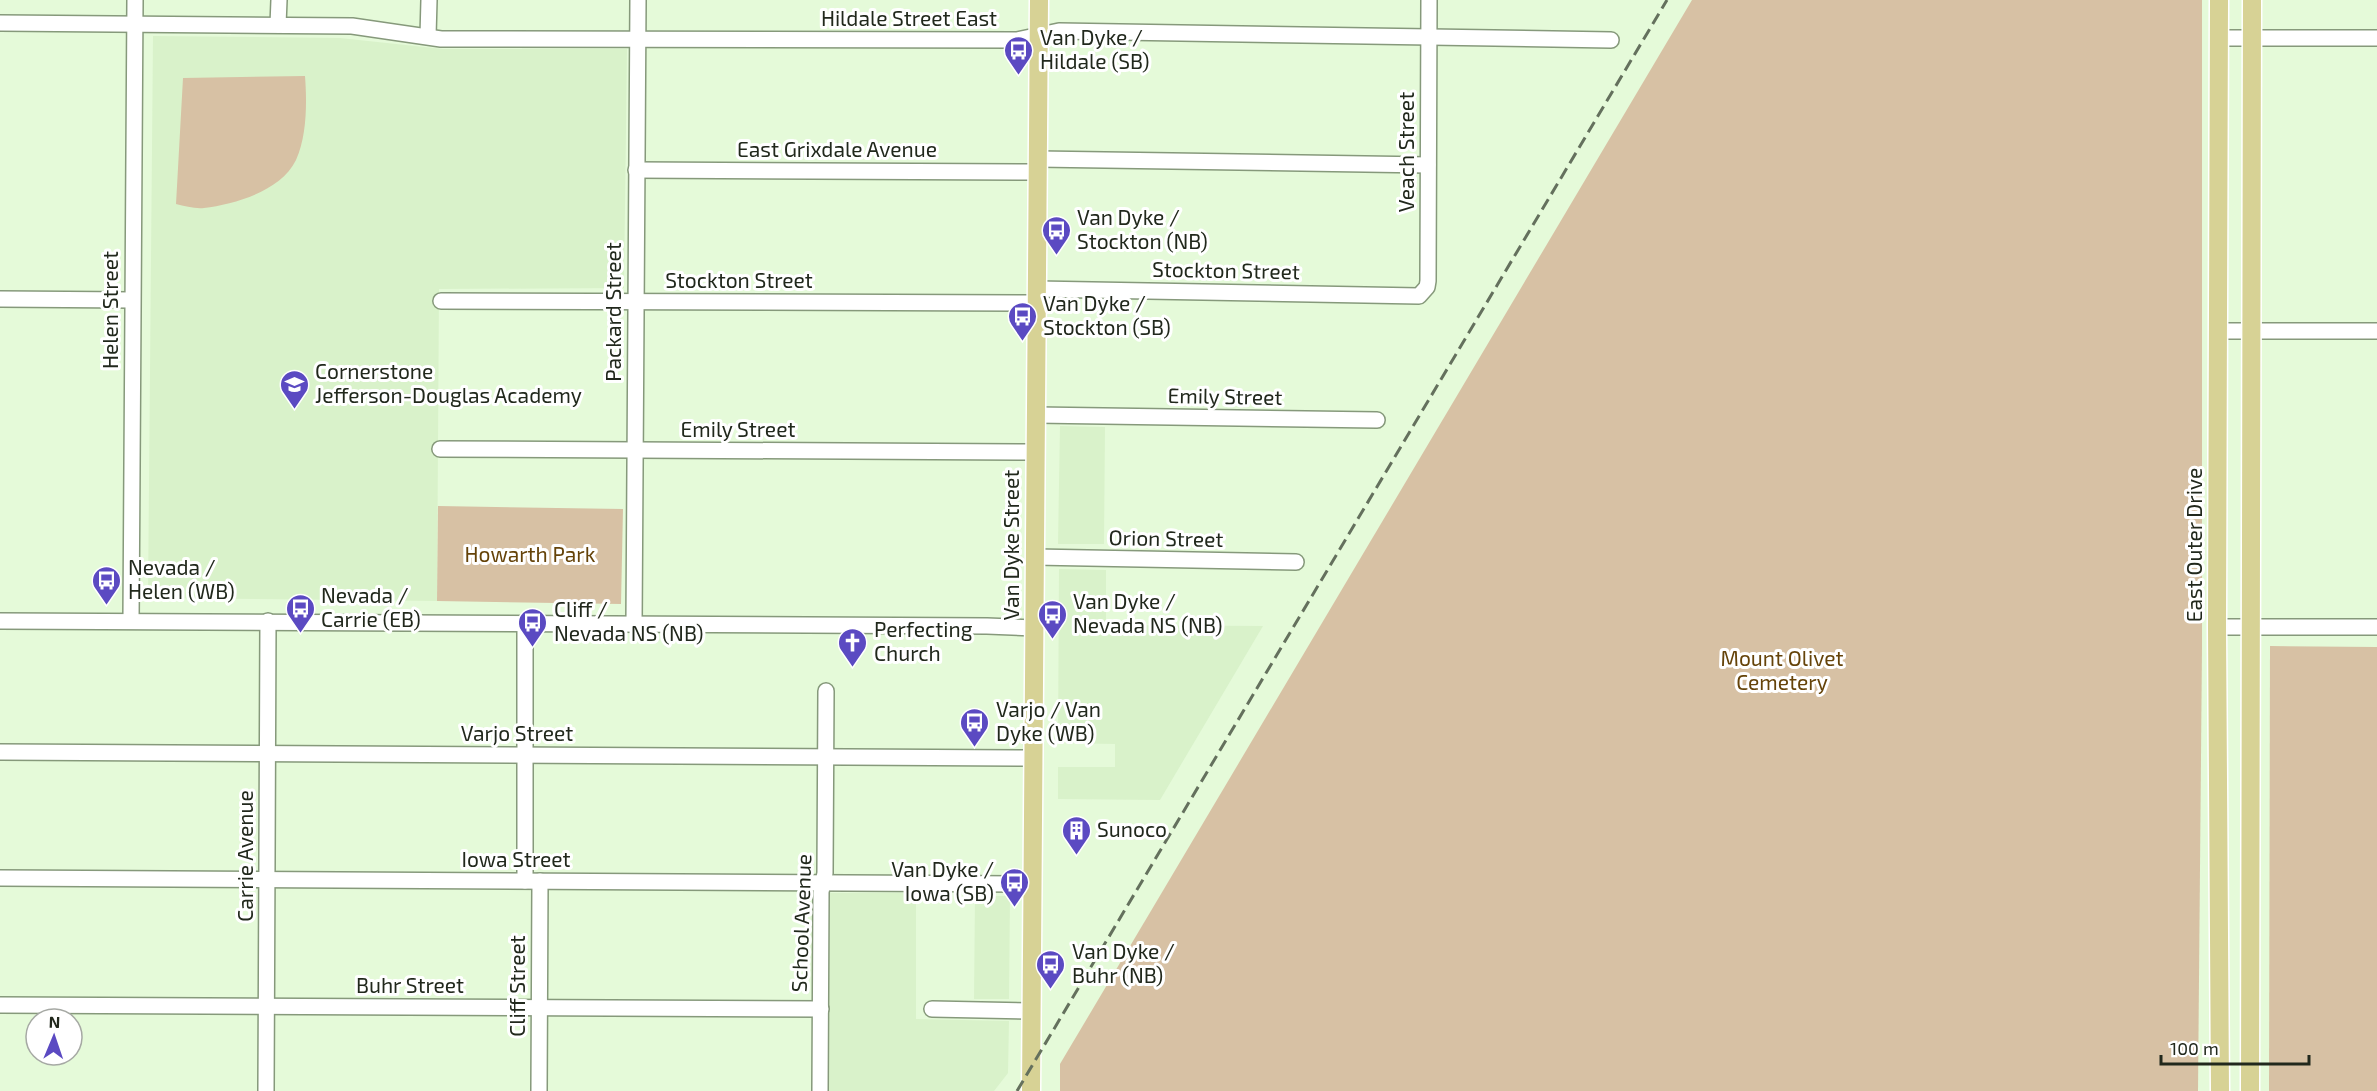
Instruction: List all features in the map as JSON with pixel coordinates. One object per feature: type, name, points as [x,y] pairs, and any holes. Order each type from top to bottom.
[{"type":"main road","name":"Van Dyke Street","points":[[1030,1091],[1039,0]]},
{"type":"main road","name":"East Outer Drive","points":[[2219,0],[2217,627],[2220,1091]]},
{"type":"main road","points":[[2250,1091],[2252,0]]},
{"type":"street","name":"Helen Street","points":[[131,621],[135,0]]},
{"type":"street","points":[[278,25],[279,0]]},
{"type":"street","points":[[428,36],[429,0]]},
{"type":"street","name":"Packard Street","points":[[634,624],[638,0]]},
{"type":"street","name":"Veach Street","points":[[1414,296],[1425,291],[1428,281],[1429,0]]},
{"type":"street","name":"Hildale Street East","points":[[0,23],[356,26],[428,36],[637,39],[1017,40],[1059,32],[1611,40]]},
{"type":"street","points":[[2218,38],[2377,38]]},
{"type":"street","name":"East Grixdale Avenue","points":[[636,170],[1428,165]]},
{"type":"street","name":"Stockton Street","points":[[441,301],[1037,296],[1414,296]]},
{"type":"street","points":[[0,299],[132,300]]},
{"type":"street","points":[[2218,331],[2377,331]]},
{"type":"street","name":"Emily Street","points":[[1036,415],[1377,420]]},
{"type":"street","name":"Emily Street","points":[[440,449],[1036,452]]},
{"type":"street","name":"Orion Street","points":[[1035,558],[1296,562]]},
{"type":"street","points":[[0,621],[267,621],[1034,628]]},
{"type":"street","name":"Carrie Avenue","points":[[266,1091],[267,621]]},
{"type":"street","name":"Cliff Street","points":[[525,623],[525,755],[539,1008],[538,1091]]},
{"type":"street","points":[[2217,627],[2377,627]]},
{"type":"street","name":"School Avenue","points":[[820,1091],[826,691]]},
{"type":"street","name":"Varjo Street","points":[[0,752],[1033,758]]},
{"type":"street","name":"Iowa Street","points":[[0,878],[1032,884]]},
{"type":"street","name":"Buhr Street","points":[[0,1005],[820,1009]]},
{"type":"street","points":[[932,1009],[1032,1011]]},
{"type":"shaded area","name":"Cornerstone Jefferson-Douglas Academy","points":[[153,36],[340,38],[443,49],[627,49],[624,288],[439,289],[437,601],[148,598]]},
{"type":"shaded area","points":[[1060,426],[1105,427],[1104,544],[1058,544]]},
{"type":"shaded area","points":[[1059,569],[1106,570],[1106,625],[1263,626],[1160,800],[1058,799],[1058,767],[1115,767],[1115,744],[1058,743]]},
{"type":"shaded area","points":[[827,893],[916,893],[916,1019],[1009,1021],[1008,1073],[994,1091],[828,1091]]},
{"type":"shaded area","points":[[975,896],[1010,896],[1009,999],[974,999]]},
{"type":"green space","name":"Mount Olivet Cemetery","points":[[1692,0],[2202,0],[2202,646],[2198,1091],[1060,1091],[1060,1064]]},
{"type":"green space","points":[[305,76],[306,108],[300,151],[289,171],[280,180],[256,194],[229,203],[204,208],[176,204],[183,78]]},
{"type":"green space","name":"Howarth Park","points":[[438,506],[623,509],[621,604],[437,601]]},
{"type":"green space","points":[[2270,646],[2377,647],[2377,1091],[2269,1091]]},
{"type":"railway","points":[[1017,1091],[1667,0]]},
{"type":"place","name":"Van Dyke / Hildale (SB)","points":[[1019,76]]},
{"type":"place","name":"Van Dyke / Stockton (NB)","points":[[1056,256]]},
{"type":"place","name":"Van Dyke / Stockton (SB)","points":[[1022,342]]},
{"type":"place","name":"Cornerstone Jefferson-Douglas Academy","points":[[294,410]]},
{"type":"place","name":"Nevada / Helen (WB)","points":[[107,606]]},
{"type":"place","name":"Nevada / Carrie (EB)","points":[[300,634]]},
{"type":"place","name":"Van Dyke / Nevada NS (NB)","points":[[1052,640]]},
{"type":"place","name":"Cliff / Nevada NS (NB)","points":[[533,648]]},
{"type":"place","name":"Perfecting Church","points":[[853,668]]},
{"type":"place","name":"Varjo / Van Dyke (WB)","points":[[975,748]]},
{"type":"place","name":"Sunoco","points":[[1076,856]]},
{"type":"place","name":"Van Dyke / Iowa (SB)","points":[[1015,908]]},
{"type":"place","name":"Van Dyke / Buhr (NB)","points":[[1051,990]]}]
